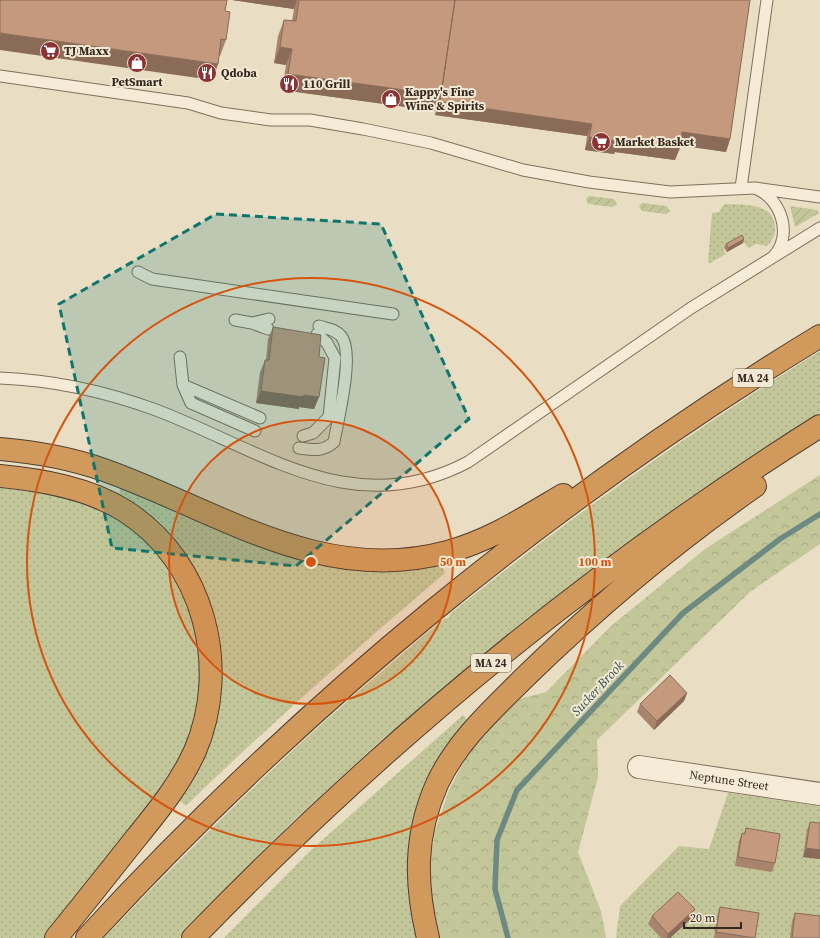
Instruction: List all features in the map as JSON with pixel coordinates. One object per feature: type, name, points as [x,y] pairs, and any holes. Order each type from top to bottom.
[{"type":"highway","name":"MA 24","points":[[87,938],[158,864],[256,767],[411,630],[574,502],[687,422],[820,336]]},
{"type":"highway","points":[[0,449],[47,454],[102,470],[300,550],[342,558],[386,560],[407,559],[440,554],[486,538],[521,520],[687,422]]},
{"type":"highway","name":"MA 24","points":[[193,938],[319,813],[476,676],[584,590],[640,548],[748,472],[820,426]]},
{"type":"highway","points":[[428,938],[420,892],[418,868],[420,846],[430,804],[438,784],[459,746],[490,712],[545,658],[628,583],[694,530],[820,440]]},
{"type":"highway","points":[[0,476],[42,482],[93,495],[110,503],[138,520],[162,542],[183,569],[198,600],[209,645],[210,677],[206,715],[195,750],[187,768],[157,813],[56,938]]},
{"type":"street","name":"Neptune Street","points":[[638,767],[820,794]]},
{"type":"lane","points":[[741,188],[767,0]]},
{"type":"lane","points":[[0,76],[188,103],[221,113],[271,120],[310,120],[375,131],[431,144],[523,170],[588,182],[670,192],[755,188],[820,197]]},
{"type":"lane","points":[[755,188],[772,199],[782,217],[783,236],[778,249],[771,258]]},
{"type":"lane","points":[[0,378],[67,387],[137,404],[177,419],[276,462],[332,481],[368,486],[406,483],[440,475],[468,462],[690,308],[820,228]]},
{"type":"lane","points":[[138,272],[160,281],[393,314]]},
{"type":"lane","points":[[235,320],[268,324]]},
{"type":"lane","points":[[299,448],[315,451],[327,448],[334,442],[348,361],[347,345],[336,331],[318,330],[335,358],[329,417],[313,433],[303,436]]},
{"type":"lane","points":[[180,357],[183,385],[191,403],[255,431]]},
{"type":"lane","points":[[183,385],[260,418]]},
{"type":"highlighted area","points":[[216,214],[381,224],[469,419],[296,566],[112,548],[59,304]]},
{"type":"green space","points":[[589,196],[614,199],[617,204],[612,207],[588,204],[586,199]]},
{"type":"green space","points":[[642,203],[667,206],[670,211],[666,214],[642,211],[639,206]]},
{"type":"green space","points":[[724,204],[756,206],[763,209],[769,213],[773,219],[775,232],[772,240],[767,246],[756,244],[748,248],[742,239],[723,249],[726,254],[710,263],[708,261],[712,213],[719,212]]},
{"type":"green space","points":[[790,206],[817,210],[819,213],[795,227]]},
{"type":"green space","points":[[820,351],[820,413],[688,499],[532,616],[376,745],[293,821],[179,938],[104,938],[208,832],[288,755],[445,618],[449,618],[450,614],[539,544],[677,444],[724,412]]},
{"type":"green space","points":[[820,475],[820,544],[751,591],[597,740],[598,777],[578,852],[601,911],[606,938],[440,938],[432,904],[429,870],[435,831],[449,790],[468,754],[490,728],[519,699],[546,692],[610,627],[705,549]]},
{"type":"green space","points":[[0,486],[38,490],[100,508],[122,520],[158,551],[192,609],[201,658],[197,714],[190,740],[170,779],[48,938],[0,938]]},
{"type":"green space","points":[[121,487],[278,553],[312,563],[354,570],[395,571],[442,566],[445,573],[314,687],[186,806],[180,801],[196,773],[208,744],[216,714],[221,684],[221,654],[217,624],[208,594],[193,565],[175,539],[170,532],[153,516],[119,495]]},
{"type":"green space","points":[[463,715],[469,721],[433,773],[419,938],[224,938],[309,852]]},
{"type":"green space","points":[[728,793],[820,806],[820,938],[616,938],[620,906],[679,846],[709,849]]},
{"type":"building","points":[[0,0],[227,0],[225,11],[230,12],[226,40],[221,39],[218,64],[0,33]]},
{"type":"building","points":[[299,0],[455,0],[441,95],[288,74],[292,49],[280,47],[284,20],[296,21]]},
{"type":"building","points":[[455,0],[750,0],[730,139],[682,132],[680,148],[619,139],[618,141],[589,137],[592,124],[440,102]]},
{"type":"building","points":[[742,235],[744,239],[728,248],[726,244]]},
{"type":"building","points":[[273,327],[321,335],[319,357],[325,358],[319,397],[304,395],[303,397],[261,391],[265,360],[269,360]]},
{"type":"building","points":[[670,675],[687,693],[657,721],[640,704]]},
{"type":"building","points":[[810,822],[820,823],[820,850],[806,848]]},
{"type":"building","points":[[746,828],[780,834],[775,863],[738,857],[742,833],[745,834]]},
{"type":"building","points":[[678,892],[695,909],[668,934],[652,916]]},
{"type":"building","points":[[720,907],[759,913],[755,938],[716,932]]},
{"type":"building","points":[[795,913],[820,916],[820,938],[792,938]]},
{"type":"waterway","name":"Sucker Brook","points":[[508,938],[495,889],[497,840],[517,790],[683,613],[780,539],[820,514]]},
{"type":"place","name":"TJ Maxx","points":[[50,51]]},
{"type":"place","name":"PetSmart","points":[[137,63]]},
{"type":"place","name":"Qdoba","points":[[207,73]]},
{"type":"place","name":"110 Grill","points":[[289,84]]},
{"type":"place","name":"Kappy's Fine Wine & Spirits","points":[[391,99]]},
{"type":"place","name":"Market Basket","points":[[601,142]]}]
